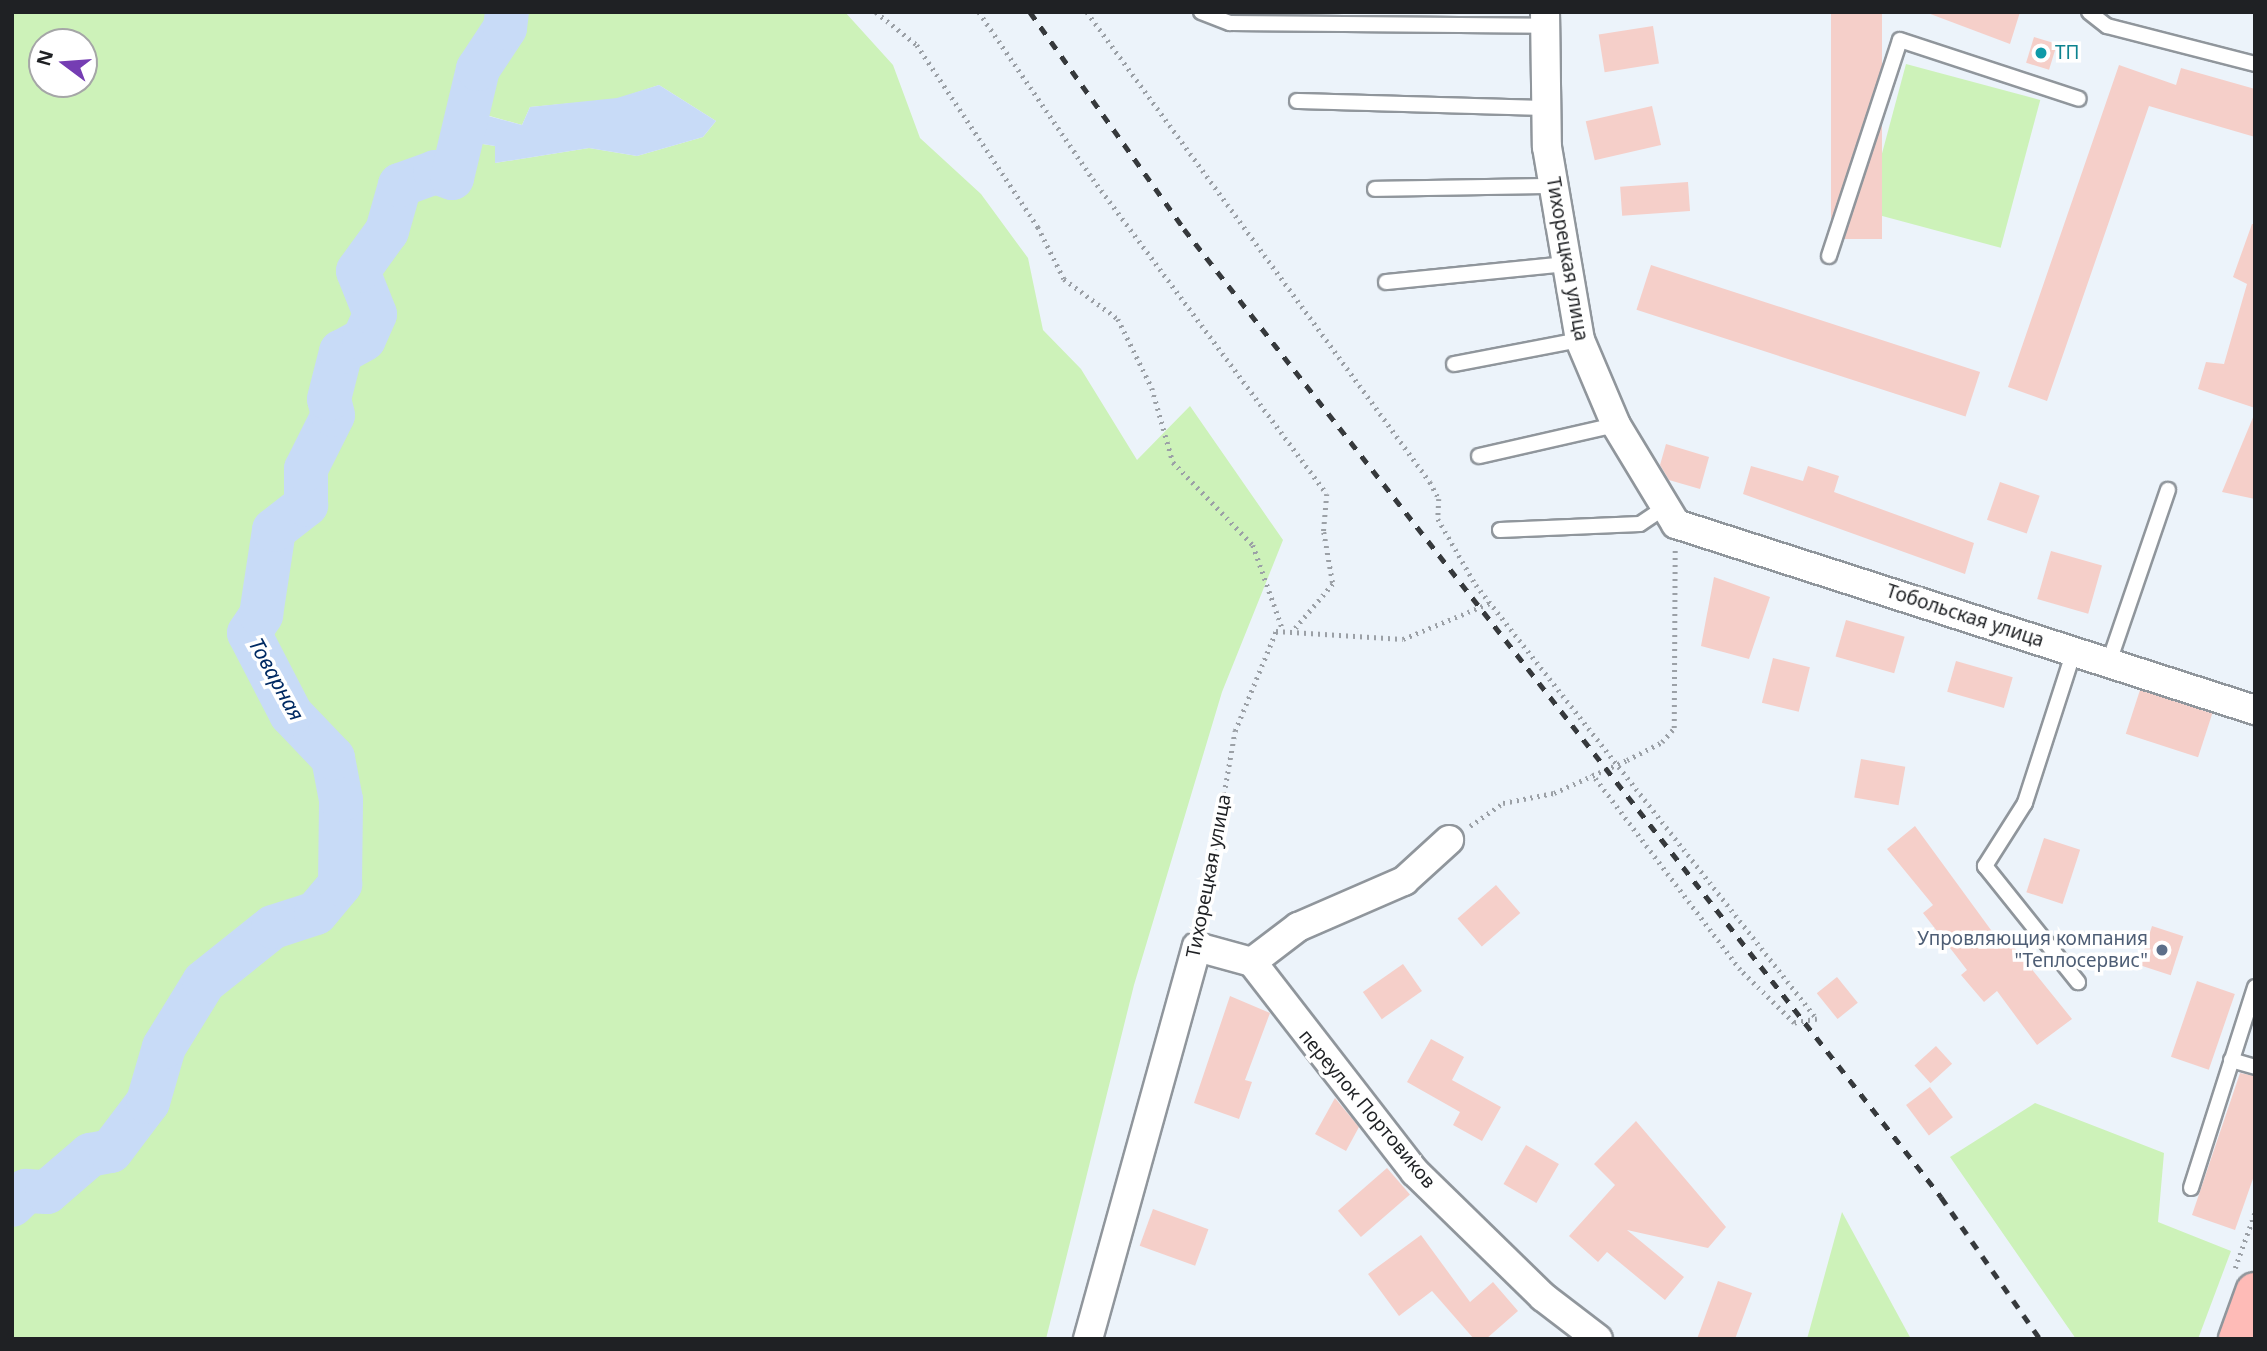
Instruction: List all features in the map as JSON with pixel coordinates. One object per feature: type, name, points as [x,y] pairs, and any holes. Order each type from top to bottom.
[{"type":"main road","points":[[2238,1339],[2255,1292]]},
{"type":"street","name":"Тихорецкая улица","points":[[1545,19],[1546,108],[1553,186],[1580,340],[1616,425],[1670,516]]},
{"type":"street","name":"Тобольская улица","points":[[1670,516],[2255,710]]},
{"type":"street","points":[[1197,947],[1252,962],[1298,927],[1404,881],[1449,840]]},
{"type":"street","name":"Тихорецкая улица","points":[[1088,1339],[1197,947]]},
{"type":"street","name":"переулок Портовиков","points":[[1252,962],[1415,1172],[1543,1297],[1598,1339]]},
{"type":"lane","points":[[1201,12],[1230,23],[1545,19]]},
{"type":"lane","points":[[2089,12],[2107,26],[2255,64]]},
{"type":"lane","points":[[1829,256],[1900,40],[2079,99]]},
{"type":"lane","points":[[1297,101],[1546,108]]},
{"type":"lane","points":[[1375,189],[1553,186]]},
{"type":"lane","points":[[1386,282],[1567,264]]},
{"type":"lane","points":[[1454,364],[1580,340]]},
{"type":"lane","points":[[1479,456],[1616,425]]},
{"type":"lane","points":[[2109,662],[2168,491]]},
{"type":"lane","points":[[1500,530],[1640,524],[1670,516]]},
{"type":"lane","points":[[2074,651],[2025,803],[1985,866],[2078,982]]},
{"type":"lane","points":[[2191,1188],[2231,1060],[2250,1018],[2255,986]]},
{"type":"lane","points":[[2231,1060],[2255,1068]]},
{"type":"path","points":[[876,12],[917,45],[1038,227],[1064,279],[1118,319],[1152,388],[1173,462],[1253,545],[1283,630],[1403,639],[1490,603]]},
{"type":"path","points":[[979,12],[1093,179],[1327,494],[1324,532],[1334,584],[1294,630]]},
{"type":"path","points":[[1087,12],[1430,482],[1439,499],[1438,519],[1490,603],[1817,1019],[1794,1023],[1740,970],[1592,774]]},
{"type":"path","points":[[1449,840],[1503,803],[1554,793],[1662,742],[1674,728],[1670,516]]},
{"type":"path","name":"Тихорецкая улица","points":[[1197,947],[1236,732],[1276,631],[1283,630]]},
{"type":"green space","points":[[12,12],[845,12],[893,65],[920,138],[981,194],[1028,258],[1043,330],[1081,369],[1137,460],[1190,406],[1283,540],[1222,692],[1134,985],[1046,1339],[12,1339]],"holes":[[[659,85],[716,121],[703,137],[637,156],[589,148],[495,163],[495,146],[458,140],[472,111],[522,125],[530,107],[617,99]]]},
{"type":"green space","points":[[1906,64],[2040,100],[2001,248],[1866,212]]},
{"type":"green space","points":[[2035,1103],[2164,1153],[2158,1222],[2231,1251],[2198,1339],[2076,1339],[1950,1157]]},
{"type":"green space","points":[[1842,1212],[1911,1339],[1807,1339]]},
{"type":"water","points":[[659,85],[716,121],[703,137],[637,156],[589,148],[495,163],[495,146],[458,140],[448,128],[450,106],[522,125],[530,107],[617,98]]},
{"type":"building","points":[[1831,12],[1882,12],[1882,239],[1831,239]]},
{"type":"building","points":[[1925,12],[2020,12],[2010,44]]},
{"type":"building","points":[[1653,26],[1659,64],[1605,72],[1599,35]]},
{"type":"building","name":"ТП","points":[[2034,37],[2057,44],[2049,70],[2026,63]]},
{"type":"building","points":[[2119,65],[2176,85],[2181,68],[2255,89],[2255,137],[2149,106],[2047,401],[2008,387]]},
{"type":"building","points":[[1652,106],[1661,145],[1595,160],[1586,121]]},
{"type":"building","points":[[1688,182],[1690,211],[1622,216],[1620,187]]},
{"type":"building","points":[[2252,224],[2255,224],[2255,408],[2198,389],[2206,362],[2224,364],[2247,284],[2233,277]]},
{"type":"building","points":[[1651,265],[1980,372],[1966,417],[1636,310]]},
{"type":"building","points":[[2255,415],[2255,499],[2222,492]]},
{"type":"building","points":[[1666,444],[1709,457],[1700,489],[1669,480],[1660,465]]},
{"type":"building","points":[[1751,466],[1803,481],[1808,466],[1839,476],[1834,492],[1974,543],[1965,574],[1743,494]]},
{"type":"building","points":[[2000,482],[2040,496],[2027,533],[1987,520]]},
{"type":"building","points":[[2051,551],[2102,566],[2088,614],[2037,599]]},
{"type":"building","points":[[1714,577],[1770,597],[1749,659],[1701,646]]},
{"type":"building","points":[[1846,620],[1905,637],[1894,673],[1836,657]]},
{"type":"building","points":[[1773,658],[1810,667],[1799,712],[1762,703]]},
{"type":"building","points":[[1956,661],[2013,677],[2004,708],[1947,692]]},
{"type":"building","points":[[2140,690],[2212,713],[2198,757],[2126,734]]},
{"type":"building","points":[[1861,759],[1905,767],[1899,805],[1854,797]]},
{"type":"building","points":[[1915,826],[1999,941],[2005,936],[2072,1019],[2037,1045],[1997,991],[1984,1002],[1961,975],[1967,970],[1923,913],[1933,905],[1887,849]]},
{"type":"building","points":[[2044,838],[2080,850],[2063,904],[2026,892]]},
{"type":"building","points":[[1496,885],[1520,913],[1482,946],[1458,918]]},
{"type":"building","name":"Упровляющия компания \"Теплосервис\"","points":[[2152,926],[2183,936],[2171,975],[2139,965]]},
{"type":"building","points":[[1403,964],[1422,991],[1382,1019],[1363,992]]},
{"type":"building","points":[[1837,977],[1858,1003],[1838,1019],[1817,993]]},
{"type":"building","points":[[2197,981],[2235,994],[2209,1070],[2171,1057]]},
{"type":"building","points":[[1230,996],[1270,1013],[1245,1080],[1252,1082],[1239,1119],[1194,1103]]},
{"type":"building","points":[[1431,1039],[1464,1057],[1452,1080],[1501,1107],[1482,1141],[1453,1125],[1460,1112],[1407,1082]]},
{"type":"building","points":[[1936,1046],[1952,1064],[1931,1083],[1914,1065]]},
{"type":"building","points":[[2240,1073],[2255,1076],[2255,1173],[2235,1230],[2192,1215]]},
{"type":"building","points":[[1930,1087],[1953,1117],[1929,1135],[1906,1105]]},
{"type":"building","points":[[1335,1098],[1359,1127],[1346,1151],[1315,1134]]},
{"type":"building","points":[[1636,1121],[1726,1227],[1708,1248],[1627,1230],[1684,1277],[1665,1300],[1607,1252],[1598,1262],[1569,1236],[1615,1185],[1594,1164]]},
{"type":"building","points":[[1526,1145],[1559,1164],[1536,1203],[1504,1184]]},
{"type":"building","points":[[1387,1168],[1410,1194],[1361,1237],[1338,1211]]},
{"type":"building","points":[[1153,1209],[1208,1229],[1195,1266],[1140,1246]]},
{"type":"building","points":[[1421,1235],[1470,1302],[1493,1282],[1518,1311],[1486,1339],[1474,1339],[1432,1291],[1399,1316],[1368,1274]]},
{"type":"building","points":[[1718,1281],[1752,1293],[1735,1339],[1697,1339]]},
{"type":"waterway","name":"Товарная","points":[[12,1205],[26,1191],[47,1192],[90,1155],[111,1151],[148,1102],[164,1047],[204,982],[273,927],[316,913],[340,884],[341,800],[333,758],[291,714],[249,633],[261,615],[274,530],[306,505],[306,469],[333,415],[329,399],[341,352],[364,339],[375,314],[358,271],[387,231],[400,185],[435,172],[452,178],[478,69],[505,28],[507,12]]},
{"type":"railway","points":[[1030,12],[1184,229],[1941,1197],[2040,1339]]},
{"type":"place","name":"ТП","points":[[2041,53]]},
{"type":"place","name":"Упровляющия компания \"Теплосервис\"","points":[[2162,950]]}]
